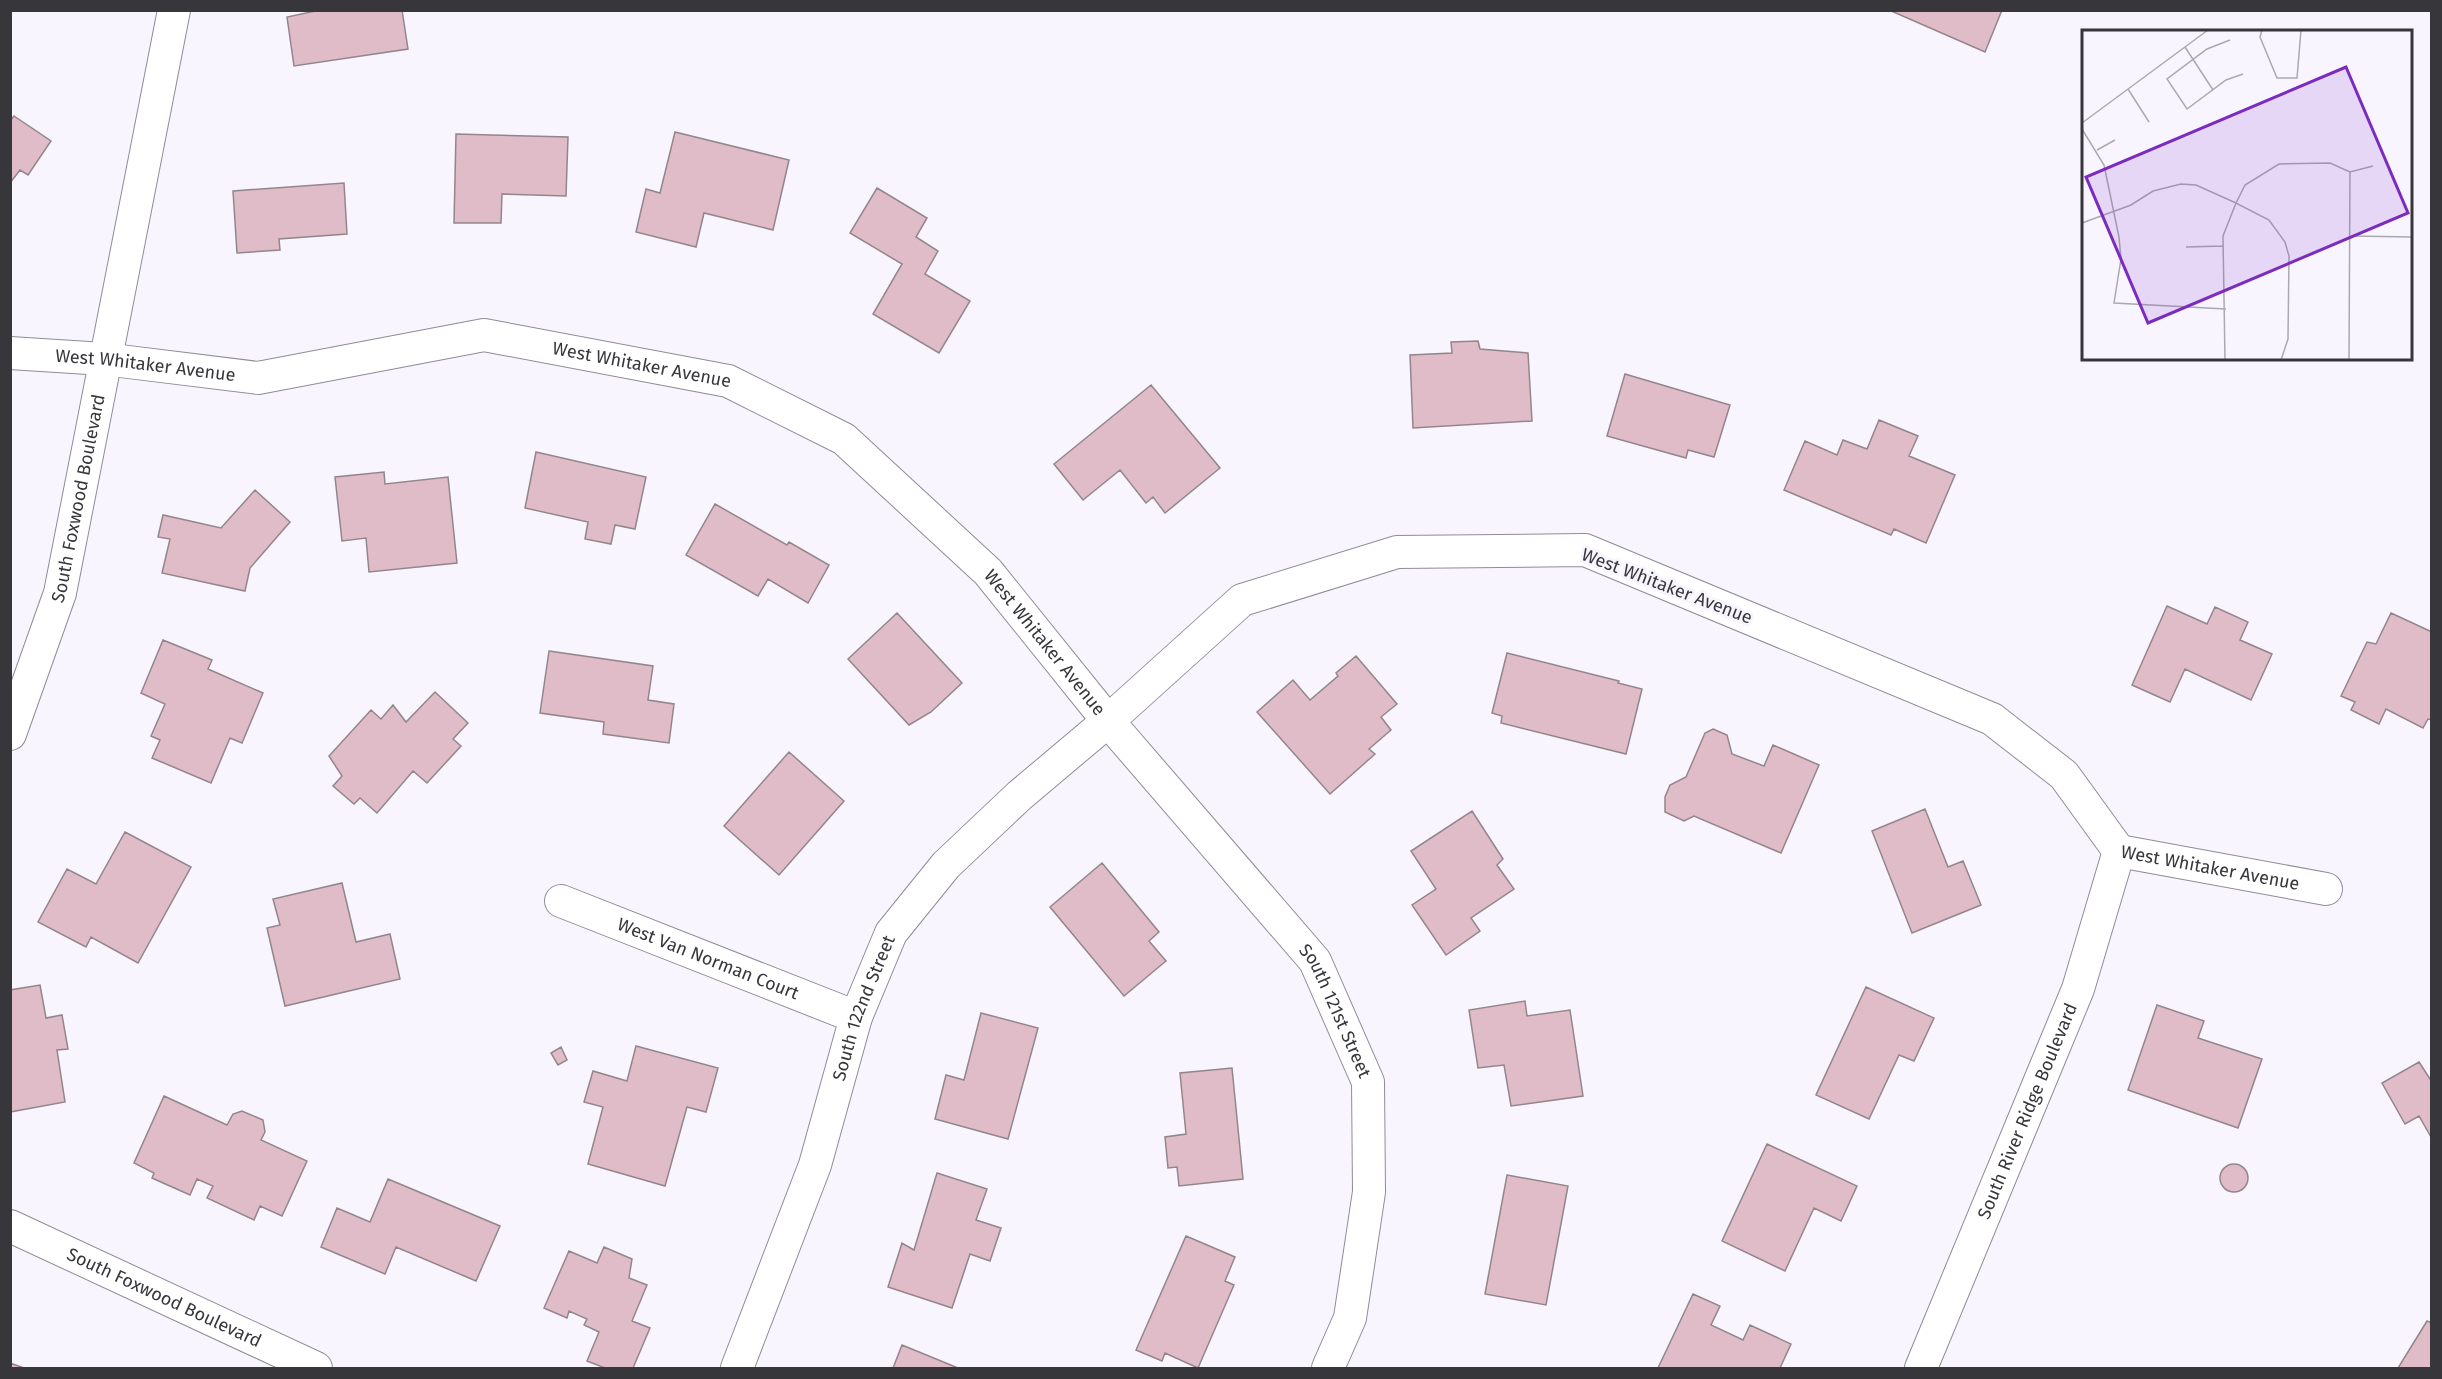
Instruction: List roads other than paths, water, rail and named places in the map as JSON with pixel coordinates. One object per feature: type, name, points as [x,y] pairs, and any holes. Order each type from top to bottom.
[{"type":"street","name":"South Foxwood Boulevard","points":[[10,734],[60,593],[174,10]]},
{"type":"street","name":"West Whitaker Avenue","points":[[10,353],[104,359],[258,378],[484,335],[728,381],[844,439],[988,572],[1108,721],[1242,600],[1397,552],[1585,550],[1992,719],[2064,775],[2119,851],[2326,889]]},
{"type":"street","name":"South 122nd Street","points":[[737,1368],[815,1165],[856,1017],[891,933],[946,865],[1019,796],[1108,721]]},
{"type":"street","name":"South 121st Street","points":[[1108,721],[1315,960],[1368,1082],[1369,1192],[1350,1318],[1328,1368]]},
{"type":"street","name":"South River Ridge Boulevard","points":[[1921,1368],[2078,989],[2119,851]]},
{"type":"street","name":"West Van Norman Court","points":[[561,901],[856,1017]]},
{"type":"street","name":"South Foxwood Boulevard","points":[[10,1226],[316,1368]]}]
